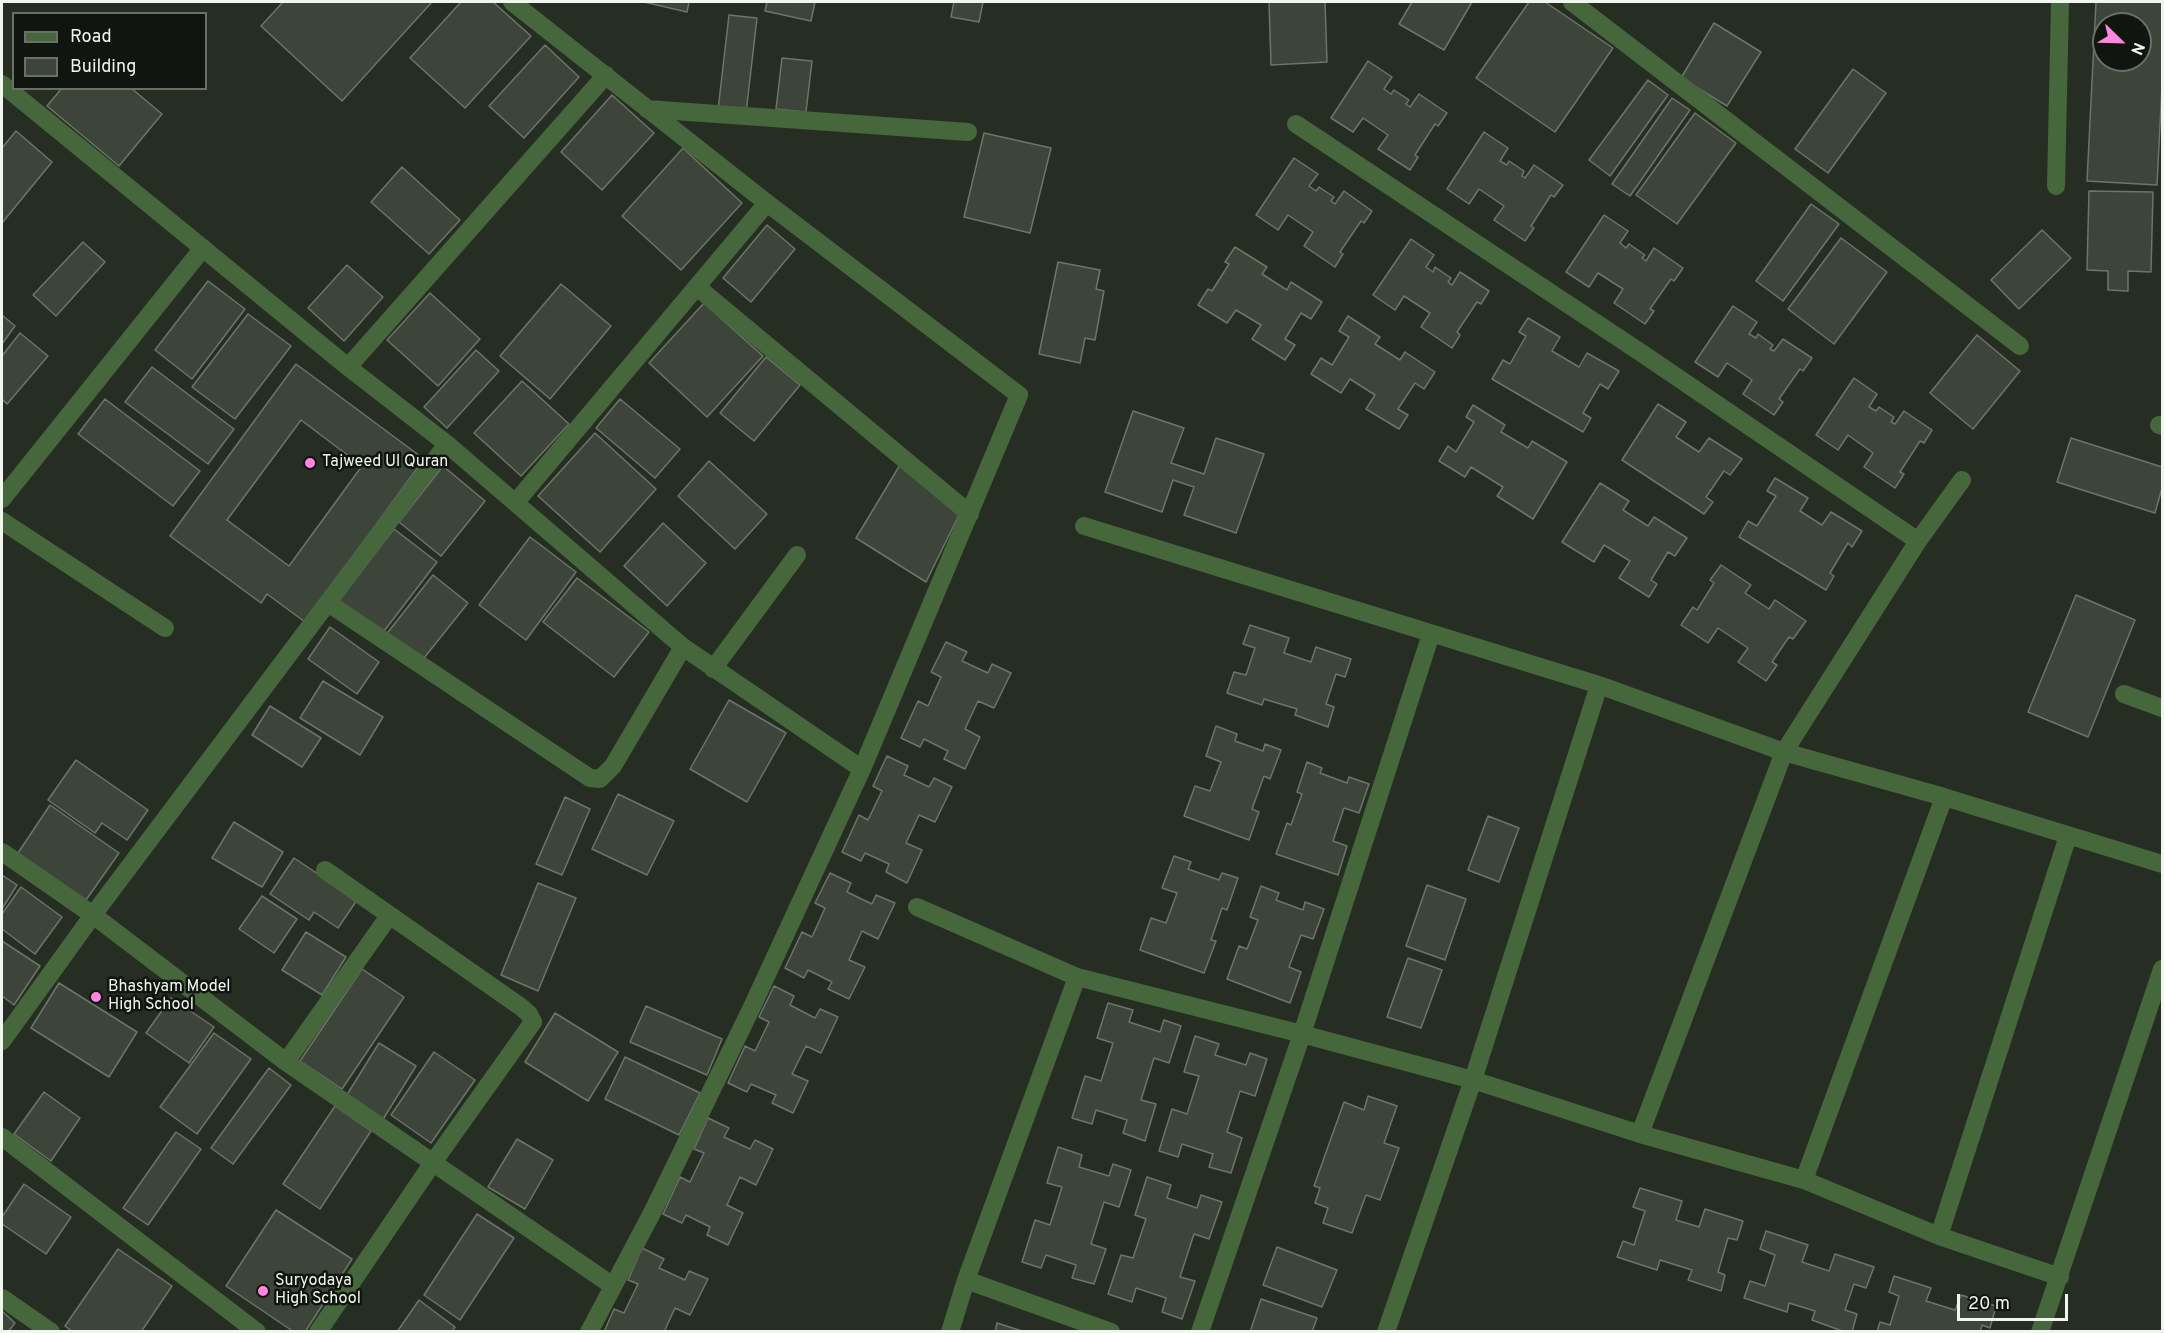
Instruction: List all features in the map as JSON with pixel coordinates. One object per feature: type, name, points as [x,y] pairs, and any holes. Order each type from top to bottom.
[{"type":"street","points":[[512,2],[767,203],[1019,395],[862,769],[746,1020],[658,1200],[589,1332]]},
{"type":"street","points":[[1572,2],[2020,346]]},
{"type":"street","points":[[2056,186],[2060,2]]},
{"type":"street","points":[[348,367],[606,75]]},
{"type":"street","points":[[2,84],[348,367],[447,444],[683,647],[862,769]]},
{"type":"street","points":[[647,109],[968,132]]},
{"type":"street","points":[[1296,124],[1630,345],[1918,541]]},
{"type":"street","points":[[516,502],[767,203]]},
{"type":"street","points":[[2,499],[203,248]]},
{"type":"street","points":[[697,287],[970,514]]},
{"type":"street","points":[[2,1041],[93,915],[447,444]]},
{"type":"street","points":[[1640,1134],[1784,752],[1918,541],[1962,480]]},
{"type":"street","points":[[2,521],[165,628]]},
{"type":"street","points":[[1084,526],[1599,685],[1784,752],[1944,797],[2163,864]]},
{"type":"street","points":[[713,669],[797,555]]},
{"type":"street","points":[[328,603],[590,778],[600,779],[613,766],[683,647]]},
{"type":"street","points":[[1200,1332],[1302,1034],[1431,634]]},
{"type":"street","points":[[1386,1332],[1473,1080],[1599,685]]},
{"type":"street","points":[[2124,694],[2163,708]]},
{"type":"street","points":[[1804,1180],[1944,797]]},
{"type":"street","points":[[1939,1236],[2068,836]]},
{"type":"street","points":[[2,852],[93,915],[286,1062],[613,1286]]},
{"type":"street","points":[[318,1332],[432,1164],[533,1022],[529,1014],[521,1007],[325,870]]},
{"type":"street","points":[[917,907],[1077,977],[1473,1080],[1640,1134],[1804,1180],[1939,1236],[2060,1277]]},
{"type":"street","points":[[286,1062],[389,916]]},
{"type":"street","points":[[2040,1332],[2163,969]]},
{"type":"street","points":[[950,1332],[966,1280],[1077,977]]},
{"type":"street","points":[[2,1137],[257,1332]]},
{"type":"street","points":[[966,1280],[1111,1332]]},
{"type":"street","points":[[2,1298],[51,1332]]},
{"type":"building","points":[[283,2],[432,2],[342,101],[261,26]]},
{"type":"building","points":[[461,2],[493,2],[531,36],[465,108],[410,58]]},
{"type":"building","points":[[644,2],[689,2],[687,12]]},
{"type":"building","points":[[767,2],[815,2],[811,21],[765,11]]},
{"type":"building","points":[[954,2],[983,2],[979,22],[951,17]]},
{"type":"building","points":[[1269,2],[1325,2],[1327,62],[1271,65]]},
{"type":"building","points":[[1412,2],[1472,2],[1444,50],[1399,24]]},
{"type":"building","points":[[1529,2],[1545,2],[1613,48],[1555,132],[1476,78]]},
{"type":"building","points":[[2096,2],[2162,2],[2162,85],[2157,185],[2087,181],[2092,72],[2152,72],[2152,12],[2095,12]]},
{"type":"building","points":[[729,15],[757,18],[746,113],[718,110]]},
{"type":"building","points":[[1714,23],[1761,52],[1727,106],[1681,78]]},
{"type":"building","points":[[545,45],[579,77],[524,138],[489,106]]},
{"type":"building","points":[[782,58],[812,61],[806,112],[776,109]]},
{"type":"building","points":[[1368,61],[1392,77],[1384,89],[1391,94],[1394,90],[1409,100],[1406,104],[1410,107],[1419,94],[1447,113],[1438,126],[1435,124],[1415,155],[1418,157],[1410,170],[1378,149],[1388,135],[1363,118],[1353,132],[1331,118]]},
{"type":"building","points":[[1853,69],[1886,93],[1828,173],[1795,149]]},
{"type":"building","points":[[1648,80],[1668,95],[1610,176],[1589,160]]},
{"type":"building","points":[[60,90],[133,90],[162,114],[119,166],[47,106]]},
{"type":"building","points":[[612,95],[654,133],[602,190],[561,152]]},
{"type":"building","points":[[1672,98],[1690,110],[1630,196],[1612,184]]},
{"type":"building","points":[[1695,113],[1736,143],[1677,224],[1636,195]]},
{"type":"building","points":[[16,131],[52,162],[2,223],[2,148]]},
{"type":"building","points":[[1484,132],[1508,148],[1500,161],[1507,165],[1509,161],[1524,171],[1522,176],[1525,178],[1534,165],[1563,185],[1554,197],[1551,195],[1531,226],[1534,228],[1525,241],[1494,220],[1504,206],[1479,189],[1469,204],[1447,189]]},
{"type":"building","points":[[984,133],[1051,148],[1030,233],[964,217]]},
{"type":"building","points":[[683,148],[742,203],[681,270],[622,216]]},
{"type":"building","points":[[1294,158],[1318,174],[1309,186],[1316,191],[1319,187],[1334,197],[1331,201],[1335,204],[1344,191],[1372,211],[1364,223],[1361,221],[1340,252],[1343,254],[1335,267],[1304,246],[1313,232],[1288,215],[1278,230],[1256,215]]},
{"type":"building","points":[[402,167],[460,220],[429,254],[371,202]]},
{"type":"building","points":[[2089,191],[2153,192],[2151,272],[2128,271],[2128,291],[2108,290],[2108,271],[2087,270]]},
{"type":"building","points":[[1811,204],[1839,224],[1783,301],[1756,281]]},
{"type":"building","points":[[1604,215],[1628,231],[1620,243],[1626,248],[1629,244],[1645,255],[1642,258],[1646,261],[1654,248],[1683,268],[1674,281],[1671,279],[1650,309],[1654,311],[1645,324],[1614,303],[1623,289],[1598,273],[1589,287],[1566,272]]},
{"type":"building","points":[[767,225],[795,249],[751,302],[723,278]]},
{"type":"building","points":[[2042,230],[2071,258],[2019,309],[1991,280]]},
{"type":"building","points":[[1841,238],[1887,272],[1834,344],[1788,309]]},
{"type":"building","points":[[1411,239],[1434,255],[1426,267],[1433,272],[1435,267],[1451,278],[1448,282],[1452,285],[1460,272],[1489,291],[1481,304],[1477,302],[1457,332],[1460,335],[1452,348],[1421,327],[1430,313],[1404,296],[1395,310],[1373,295]]},
{"type":"building","points":[[83,242],[105,262],[56,316],[33,295]]},
{"type":"building","points":[[1235,247],[1267,267],[1262,274],[1287,290],[1291,282],[1322,302],[1311,319],[1301,313],[1285,339],[1295,345],[1285,360],[1252,339],[1261,325],[1236,310],[1227,323],[1198,305],[1208,289],[1212,291],[1229,264],[1225,262]]},
{"type":"building","points":[[1058,262],[1100,270],[1096,289],[1104,291],[1095,340],[1085,338],[1080,363],[1039,354]]},
{"type":"building","points":[[347,265],[383,297],[344,341],[308,308]]},
{"type":"building","points":[[208,281],[245,309],[192,379],[155,350]]},
{"type":"building","points":[[561,284],[611,326],[550,399],[500,356]]},
{"type":"building","points":[[430,293],[480,339],[438,386],[387,340]]},
{"type":"building","points":[[704,303],[763,356],[707,417],[649,363]]},
{"type":"building","points":[[1733,306],[1757,322],[1749,334],[1756,338],[1758,334],[1773,345],[1770,349],[1774,351],[1783,339],[1812,358],[1803,371],[1800,369],[1779,399],[1783,402],[1774,415],[1743,394],[1752,380],[1727,363],[1718,377],[1695,362]]},
{"type":"building","points":[[248,314],[291,346],[235,419],[192,387]]},
{"type":"building","points":[[2,315],[15,326],[2,344]]},
{"type":"building","points":[[1348,316],[1380,337],[1375,344],[1400,360],[1405,352],[1435,372],[1424,389],[1415,383],[1398,409],[1408,415],[1399,429],[1366,409],[1375,395],[1350,379],[1341,393],[1311,374],[1321,358],[1332,365],[1349,337],[1339,331]]},
{"type":"building","points":[[1528,318],[1560,337],[1552,351],[1579,367],[1587,353],[1619,371],[1608,389],[1600,384],[1583,413],[1591,418],[1583,432],[1492,379],[1503,360],[1510,364],[1526,336],[1519,332]]},
{"type":"building","points":[[20,333],[48,356],[7,404],[2,399],[2,356]]},
{"type":"building","points":[[1977,335],[2020,371],[1973,429],[1930,393]]},
{"type":"building","points":[[476,350],[499,371],[447,428],[424,407]]},
{"type":"building","points":[[766,357],[800,385],[754,441],[720,413]]},
{"type":"building","points":[[296,364],[424,459],[305,622],[267,594],[261,603],[170,536]],"holes":[[[301,420],[362,466],[289,566],[227,520]]]},
{"type":"building","points":[[152,367],[234,429],[208,464],[125,402]]},
{"type":"building","points":[[1854,378],[1877,394],[1869,407],[1876,411],[1879,407],[1894,417],[1891,422],[1895,424],[1904,411],[1932,430],[1924,443],[1920,441],[1900,472],[1904,474],[1895,488],[1864,467],[1873,453],[1848,435],[1838,450],[1816,435]]},
{"type":"building","points":[[522,381],[569,424],[521,476],[474,433]]},
{"type":"building","points":[[105,399],[200,471],[173,506],[78,434]]},
{"type":"building","points":[[620,399],[680,449],[655,478],[596,428]]},
{"type":"building","points":[[1658,404],[1686,422],[1676,437],[1699,452],[1709,438],[1742,459],[1730,475],[1724,471],[1706,497],[1713,502],[1704,514],[1622,460]]},
{"type":"building","points":[[1473,405],[1505,425],[1501,432],[1528,448],[1532,441],[1567,462],[1533,519],[1497,496],[1503,487],[1471,467],[1465,477],[1439,461],[1448,446],[1456,452],[1474,422],[1466,417]]},
{"type":"building","points":[[1133,411],[1184,428],[1171,463],[1204,474],[1216,438],[1264,454],[1236,533],[1184,515],[1194,487],[1173,480],[1162,512],[1105,492]]},
{"type":"building","points":[[595,433],[656,489],[600,552],[538,496]]},
{"type":"building","points":[[2071,438],[2162,467],[2162,488],[2155,513],[2057,482]]},
{"type":"building","points":[[709,461],[767,514],[735,549],[678,496]]},
{"type":"building","points":[[900,465],[962,509],[926,582],[856,538]]},
{"type":"building","points":[[443,466],[485,501],[441,556],[399,522]]},
{"type":"building","points":[[1775,478],[1808,498],[1800,511],[1822,525],[1831,512],[1862,531],[1852,547],[1848,543],[1830,573],[1834,576],[1826,590],[1739,537],[1748,521],[1757,526],[1776,496],[1767,491]]},
{"type":"building","points":[[1600,483],[1629,501],[1623,510],[1648,526],[1654,517],[1687,538],[1675,556],[1668,552],[1651,580],[1657,584],[1649,597],[1619,578],[1630,561],[1604,545],[1594,562],[1562,542]]},
{"type":"building","points":[[663,523],[706,563],[667,606],[624,566]]},
{"type":"building","points":[[394,529],[437,562],[381,635],[338,601]]},
{"type":"building","points":[[530,537],[576,572],[526,640],[479,605]]},
{"type":"building","points":[[1721,565],[1751,585],[1745,593],[1769,609],[1775,600],[1806,621],[1793,639],[1789,637],[1772,662],[1777,665],[1766,681],[1738,662],[1748,648],[1718,628],[1708,643],[1681,625],[1693,607],[1697,610],[1714,583],[1710,580]]},
{"type":"building","points":[[433,575],[468,603],[420,663],[385,636]]},
{"type":"building","points":[[577,578],[649,632],[614,677],[543,622]]},
{"type":"building","points":[[2076,595],[2135,620],[2088,737],[2028,712]]},
{"type":"building","points":[[1250,625],[1289,638],[1284,653],[1311,662],[1316,647],[1351,659],[1345,677],[1336,674],[1326,704],[1334,707],[1328,727],[1295,715],[1297,709],[1264,699],[1262,705],[1227,693],[1234,672],[1246,675],[1255,648],[1243,644]]},
{"type":"building","points":[[330,627],[379,662],[357,694],[308,659]]},
{"type":"building","points":[[946,642],[967,652],[962,661],[988,673],[992,664],[1011,673],[994,708],[978,701],[965,729],[980,737],[965,769],[944,759],[948,751],[924,739],[920,747],[901,738],[918,701],[928,706],[941,677],[931,672]]},
{"type":"building","points":[[323,681],[383,717],[360,755],[300,718]]},
{"type":"building","points":[[729,700],[786,733],[747,802],[690,769]]},
{"type":"building","points":[[270,706],[321,738],[302,767],[252,735]]},
{"type":"building","points":[[1216,726],[1237,734],[1235,741],[1263,751],[1265,744],[1281,750],[1270,779],[1264,776],[1252,809],[1259,812],[1249,840],[1184,816],[1195,786],[1210,791],[1221,762],[1206,756]]},
{"type":"building","points":[[887,756],[908,766],[904,775],[929,787],[934,778],[952,787],[935,822],[919,815],[906,843],[922,850],[907,883],[886,872],[889,864],[865,853],[861,861],[842,852],[859,815],[868,820],[882,791],[873,786]]},
{"type":"building","points":[[76,760],[148,810],[127,840],[102,823],[95,833],[48,800]]},
{"type":"building","points":[[1307,762],[1322,768],[1320,773],[1347,783],[1349,777],[1369,784],[1359,813],[1344,808],[1333,841],[1347,846],[1338,875],[1276,854],[1287,823],[1291,825],[1302,794],[1297,792]]},
{"type":"building","points":[[618,794],[674,821],[647,875],[592,849]]},
{"type":"building","points":[[565,797],[590,809],[562,875],[536,864]]},
{"type":"building","points":[[50,805],[119,853],[86,900],[18,853]]},
{"type":"building","points":[[1488,816],[1519,828],[1499,882],[1468,870]]},
{"type":"building","points":[[234,822],[283,852],[262,887],[212,858]]},
{"type":"building","points":[[1174,856],[1191,862],[1188,869],[1219,880],[1222,873],[1238,878],[1227,910],[1222,908],[1211,940],[1216,941],[1204,973],[1140,950],[1151,918],[1166,923],[1177,893],[1162,888]]},
{"type":"building","points":[[294,858],[357,900],[338,928],[314,912],[309,920],[270,894]]},
{"type":"building","points":[[830,873],[851,883],[847,892],[872,904],[876,895],[895,903],[878,939],[862,931],[849,960],[865,967],[849,999],[828,989],[832,982],[808,970],[804,978],[785,968],[802,932],[812,937],[825,908],[815,903]]},
{"type":"building","points":[[2,875],[17,885],[2,909]]},
{"type":"building","points":[[538,883],[576,898],[538,991],[501,975]]},
{"type":"building","points":[[1427,885],[1466,899],[1445,960],[1406,946]]},
{"type":"building","points":[[1261,886],[1279,893],[1276,900],[1303,910],[1305,902],[1324,909],[1313,939],[1301,935],[1289,967],[1301,972],[1290,1003],[1227,979],[1239,946],[1247,949],[1258,920],[1250,917]]},
{"type":"building","points":[[21,887],[62,917],[35,954],[2,929],[2,914]]},
{"type":"building","points":[[262,896],[297,919],[274,953],[239,929]]},
{"type":"building","points":[[306,932],[346,957],[322,995],[282,970]]},
{"type":"building","points":[[2,941],[40,966],[14,1005],[2,996]]},
{"type":"building","points":[[1408,958],[1442,970],[1421,1028],[1387,1017]]},
{"type":"building","points":[[362,969],[404,997],[342,1089],[300,1061]]},
{"type":"building","points":[[59,983],[137,1032],[109,1077],[31,1028]]},
{"type":"building","points":[[774,986],[794,996],[790,1005],[815,1018],[820,1009],[838,1017],[821,1053],[806,1046],[792,1074],[808,1081],[793,1113],[772,1103],[776,1095],[751,1084],[747,1092],[728,1083],[745,1046],[755,1051],[769,1022],[759,1017]]},
{"type":"building","points":[[171,998],[214,1027],[189,1063],[146,1033]]},
{"type":"building","points":[[1108,1003],[1133,1010],[1129,1022],[1160,1032],[1164,1020],[1181,1026],[1169,1063],[1154,1058],[1141,1100],[1156,1104],[1145,1141],[1123,1133],[1127,1120],[1096,1110],[1092,1124],[1072,1118],[1085,1076],[1101,1081],[1113,1043],[1097,1038]]},
{"type":"building","points":[[646,1006],[722,1039],[707,1075],[630,1042]]},
{"type":"building","points":[[555,1013],[618,1052],[588,1101],[525,1062]]},
{"type":"building","points":[[214,1033],[251,1059],[197,1134],[160,1107]]},
{"type":"building","points":[[1195,1036],[1219,1044],[1215,1055],[1246,1065],[1250,1053],[1267,1059],[1255,1096],[1240,1091],[1227,1132],[1242,1138],[1231,1173],[1209,1167],[1213,1154],[1182,1144],[1178,1157],[1159,1151],[1172,1109],[1187,1114],[1199,1076],[1184,1072]]},
{"type":"building","points":[[379,1043],[416,1066],[382,1121],[345,1098]]},
{"type":"building","points":[[434,1052],[475,1080],[431,1143],[391,1115]]},
{"type":"building","points":[[625,1057],[700,1093],[679,1135],[605,1099]]},
{"type":"building","points":[[269,1068],[291,1085],[233,1164],[211,1148]]},
{"type":"building","points":[[44,1092],[80,1118],[51,1161],[14,1134]]},
{"type":"building","points":[[1368,1096],[1397,1106],[1384,1143],[1399,1148],[1380,1200],[1366,1195],[1352,1233],[1323,1223],[1328,1208],[1315,1203],[1320,1188],[1314,1186],[1344,1102],[1364,1110]]},
{"type":"building","points":[[335,1106],[371,1131],[320,1209],[283,1184]]},
{"type":"building","points":[[708,1118],[729,1128],[724,1137],[750,1149],[755,1140],[773,1149],[756,1185],[740,1177],[727,1205],[743,1213],[728,1245],[707,1235],[710,1227],[686,1215],[682,1223],[663,1214],[680,1177],[690,1182],[704,1153],[694,1149]]},
{"type":"building","points":[[176,1132],[201,1149],[148,1225],[123,1208]]},
{"type":"building","points":[[517,1139],[553,1160],[525,1209],[488,1187]]},
{"type":"building","points":[[1058,1147],[1082,1155],[1079,1167],[1109,1176],[1113,1164],[1131,1170],[1119,1207],[1104,1202],[1091,1244],[1106,1249],[1094,1284],[1072,1278],[1076,1265],[1046,1255],[1041,1268],[1022,1262],[1035,1220],[1050,1225],[1062,1187],[1047,1183]]},
{"type":"building","points":[[1147,1177],[1171,1185],[1167,1198],[1197,1208],[1201,1195],[1222,1202],[1209,1239],[1194,1234],[1180,1277],[1195,1281],[1182,1319],[1162,1312],[1166,1298],[1136,1288],[1132,1302],[1108,1294],[1121,1255],[1133,1258],[1146,1219],[1135,1215]]},
{"type":"building","points":[[24,1184],[71,1217],[46,1254],[2,1224],[2,1217]]},
{"type":"building","points":[[1640,1188],[1682,1201],[1676,1220],[1699,1227],[1705,1209],[1743,1221],[1737,1240],[1728,1238],[1718,1272],[1725,1275],[1721,1291],[1688,1280],[1692,1270],[1660,1260],[1657,1270],[1617,1257],[1623,1241],[1634,1245],[1645,1211],[1633,1207]]},
{"type":"building","points":[[276,1210],[352,1259],[305,1332],[294,1332],[226,1286]]},
{"type":"building","points":[[477,1214],[514,1238],[460,1320],[424,1295]]},
{"type":"building","points":[[1766,1231],[1808,1245],[1802,1262],[1829,1271],[1835,1254],[1874,1267],[1866,1288],[1854,1284],[1845,1310],[1857,1314],[1852,1332],[1845,1332],[1812,1320],[1815,1311],[1789,1303],[1787,1312],[1744,1298],[1750,1281],[1765,1286],[1775,1255],[1760,1249]]},
{"type":"building","points":[[1277,1247],[1337,1270],[1322,1307],[1263,1285]]},
{"type":"building","points":[[642,1248],[664,1259],[659,1268],[685,1280],[689,1271],[708,1279],[690,1315],[675,1308],[664,1332],[604,1332],[614,1309],[624,1313],[638,1284],[628,1280]]},
{"type":"building","points":[[118,1249],[172,1286],[141,1332],[73,1332],[65,1326]]},
{"type":"building","points":[[1894,1276],[1931,1288],[1926,1301],[1955,1310],[1961,1295],[1996,1306],[1990,1328],[1982,1325],[1980,1332],[1877,1332],[1880,1322],[1890,1325],[1899,1296],[1889,1292]]},
{"type":"building","points":[[1261,1299],[1317,1318],[1312,1332],[1250,1332]]},
{"type":"building","points":[[419,1300],[455,1327],[452,1332],[397,1332]]},
{"type":"building","points":[[2,1311],[15,1323],[8,1332],[2,1332]]},
{"type":"building","points":[[997,1323],[1022,1331],[995,1332]]},
{"type":"place","name":"Tajweed Ul Quran","points":[[310,463]]},
{"type":"place","name":"Bhashyam Model High School","points":[[96,997]]},
{"type":"place","name":"Suryodaya High School","points":[[263,1291]]}]
